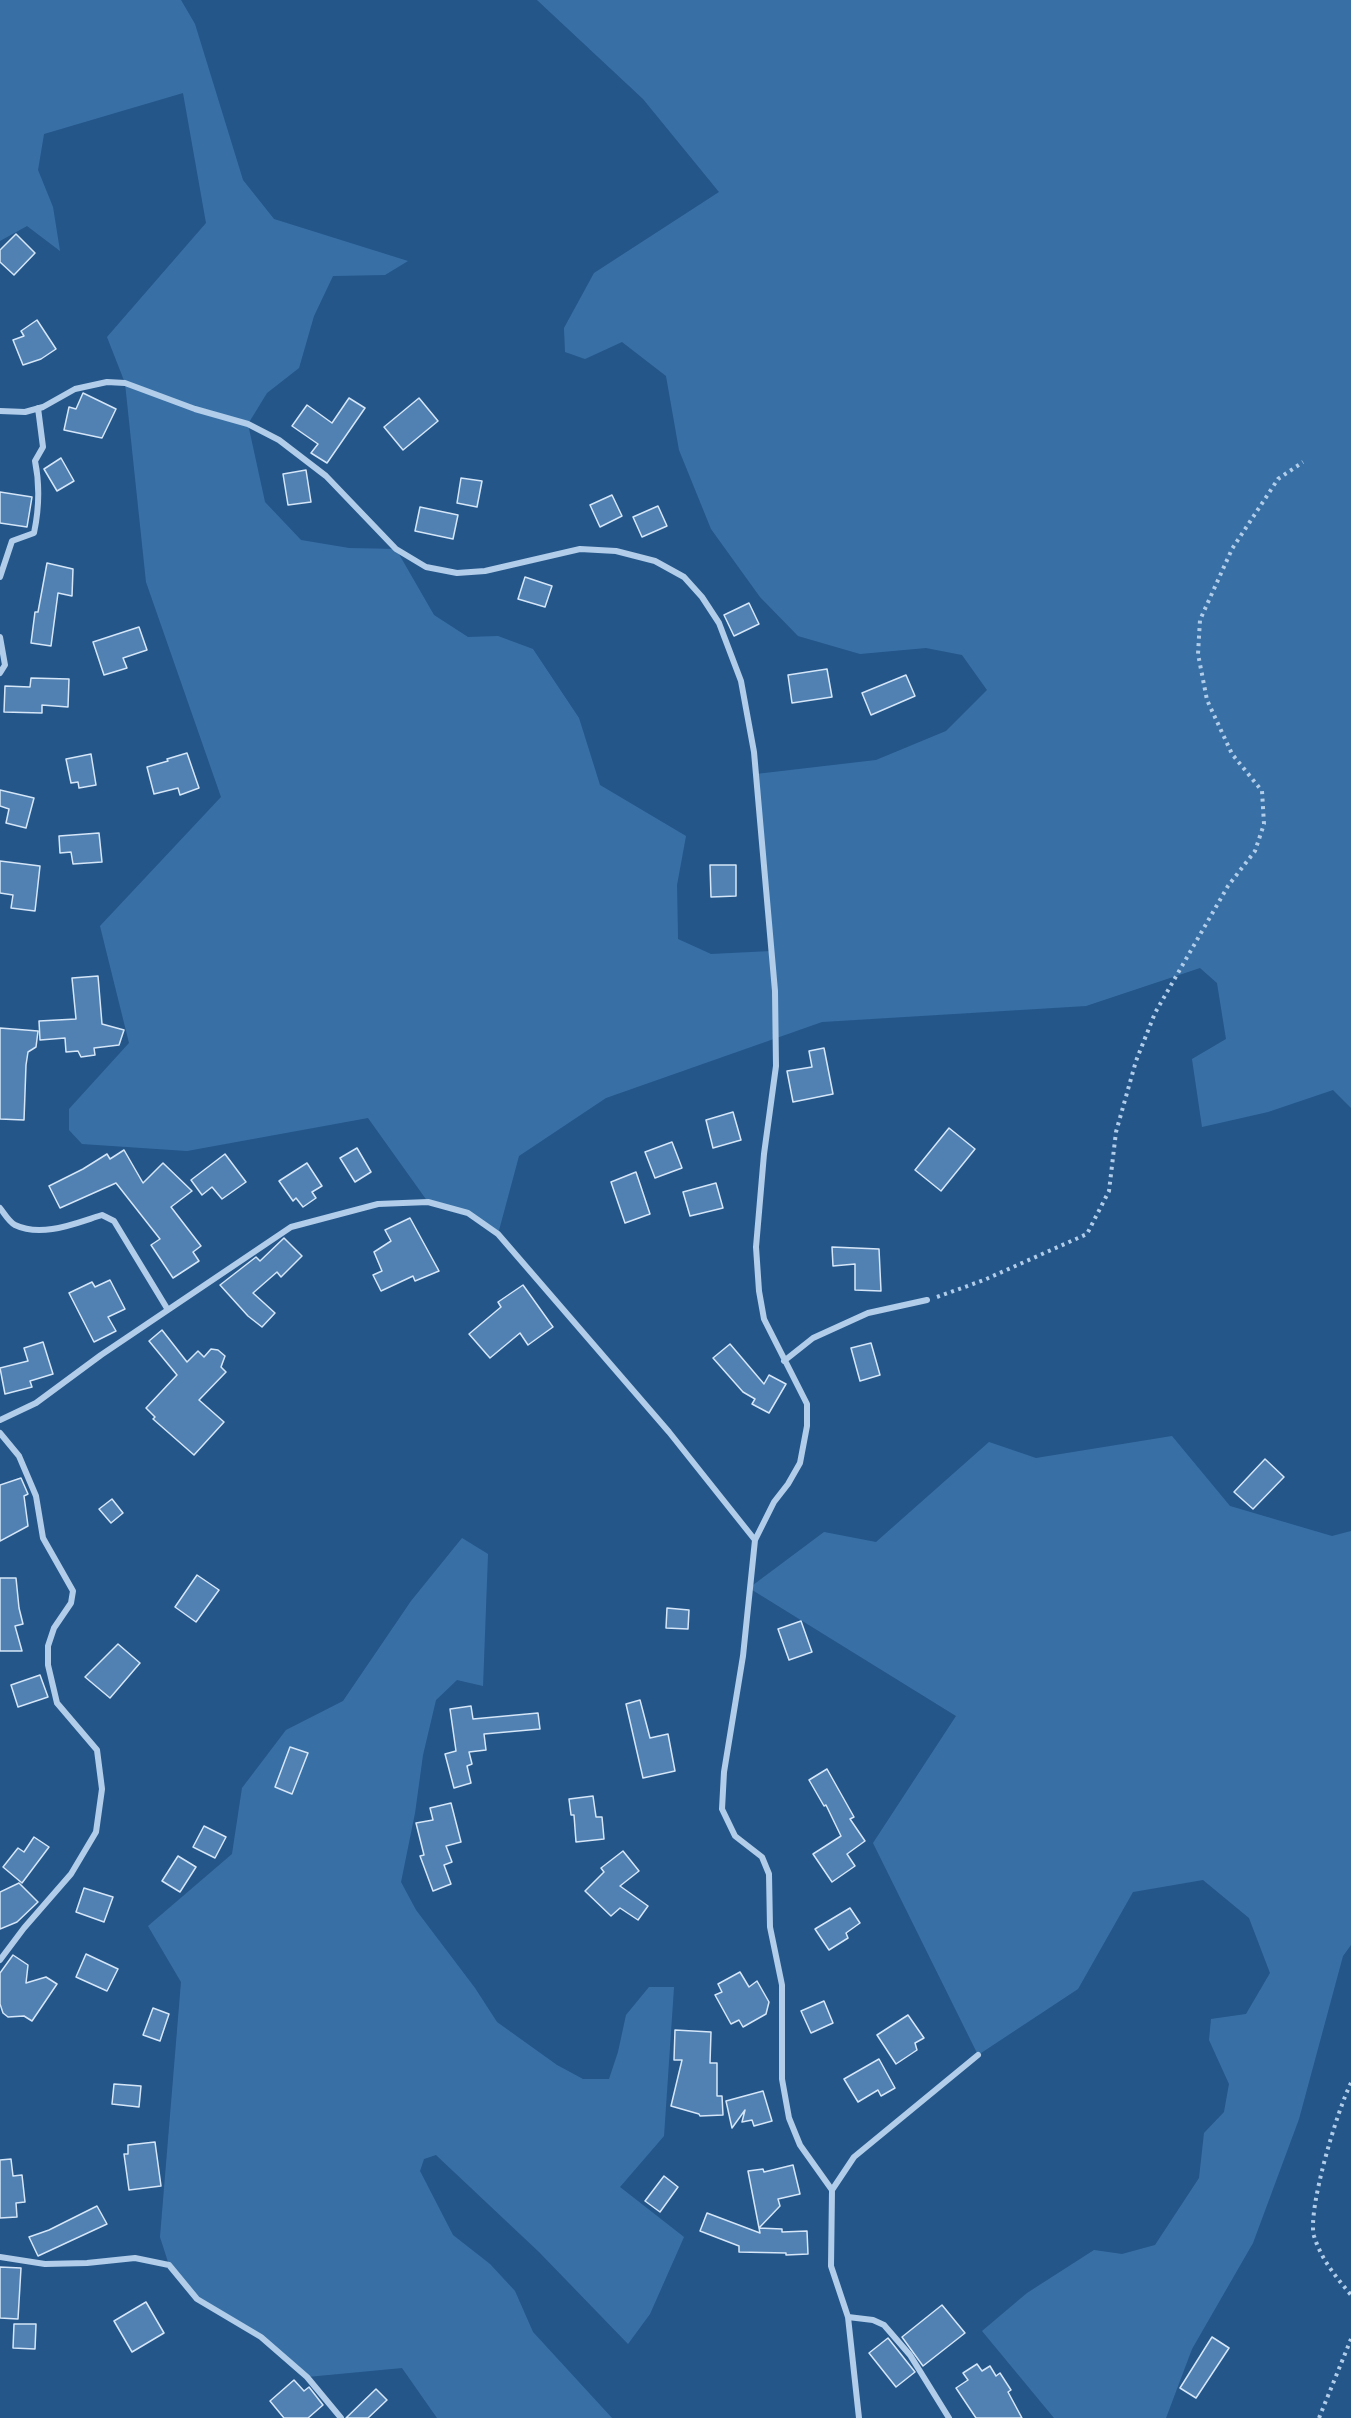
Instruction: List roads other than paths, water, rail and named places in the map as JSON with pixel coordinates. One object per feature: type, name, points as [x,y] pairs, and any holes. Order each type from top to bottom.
[{"type":"street","points":[[0,411],[25,412],[75,389],[107,382],[125,383],[195,409],[248,424],[279,440],[342,490],[396,549],[426,567],[457,573],[485,571],[580,549],[616,551],[655,561],[684,577],[702,597],[718,623],[741,681],[754,752],[775,991],[776,1066],[764,1154],[756,1247],[759,1291],[764,1319],[807,1404],[807,1426],[800,1463],[774,1502],[755,1540],[743,1656],[723,1772],[722,1809],[735,1836],[762,1857],[769,1874],[770,1927],[782,1985],[782,2079],[789,2118],[800,2145],[832,2190]]},
{"type":"street","points":[[0,577],[12,541],[34,533],[38,514],[39,479],[35,461],[43,447],[38,408]]},
{"type":"street","points":[[0,637],[5,665],[0,673]]},
{"type":"street","points":[[0,1420],[36,1403],[291,1227],[378,1204],[428,1202],[468,1213],[498,1234],[669,1432],[755,1540]]},
{"type":"street","points":[[0,1208],[13,1225],[30,1230],[60,1228],[102,1215],[114,1221],[168,1310]]},
{"type":"street","points":[[784,1360],[813,1338],[868,1313],[927,1300]]},
{"type":"street","points":[[0,1433],[19,1456],[36,1496],[44,1538],[73,1591],[71,1603],[54,1628],[48,1646],[48,1665],[57,1703],[97,1750],[102,1789],[96,1832],[71,1874],[24,1928],[0,1960]]},
{"type":"street","points":[[859,2418],[848,2317],[831,2266],[832,2190],[854,2157],[907,2116],[978,2055]]},
{"type":"street","points":[[0,2257],[45,2264],[87,2264],[135,2258],[169,2265],[197,2299],[261,2337],[307,2377],[341,2418]]},
{"type":"street","points":[[848,2317],[873,2320],[884,2325],[910,2355],[949,2418]]}]
